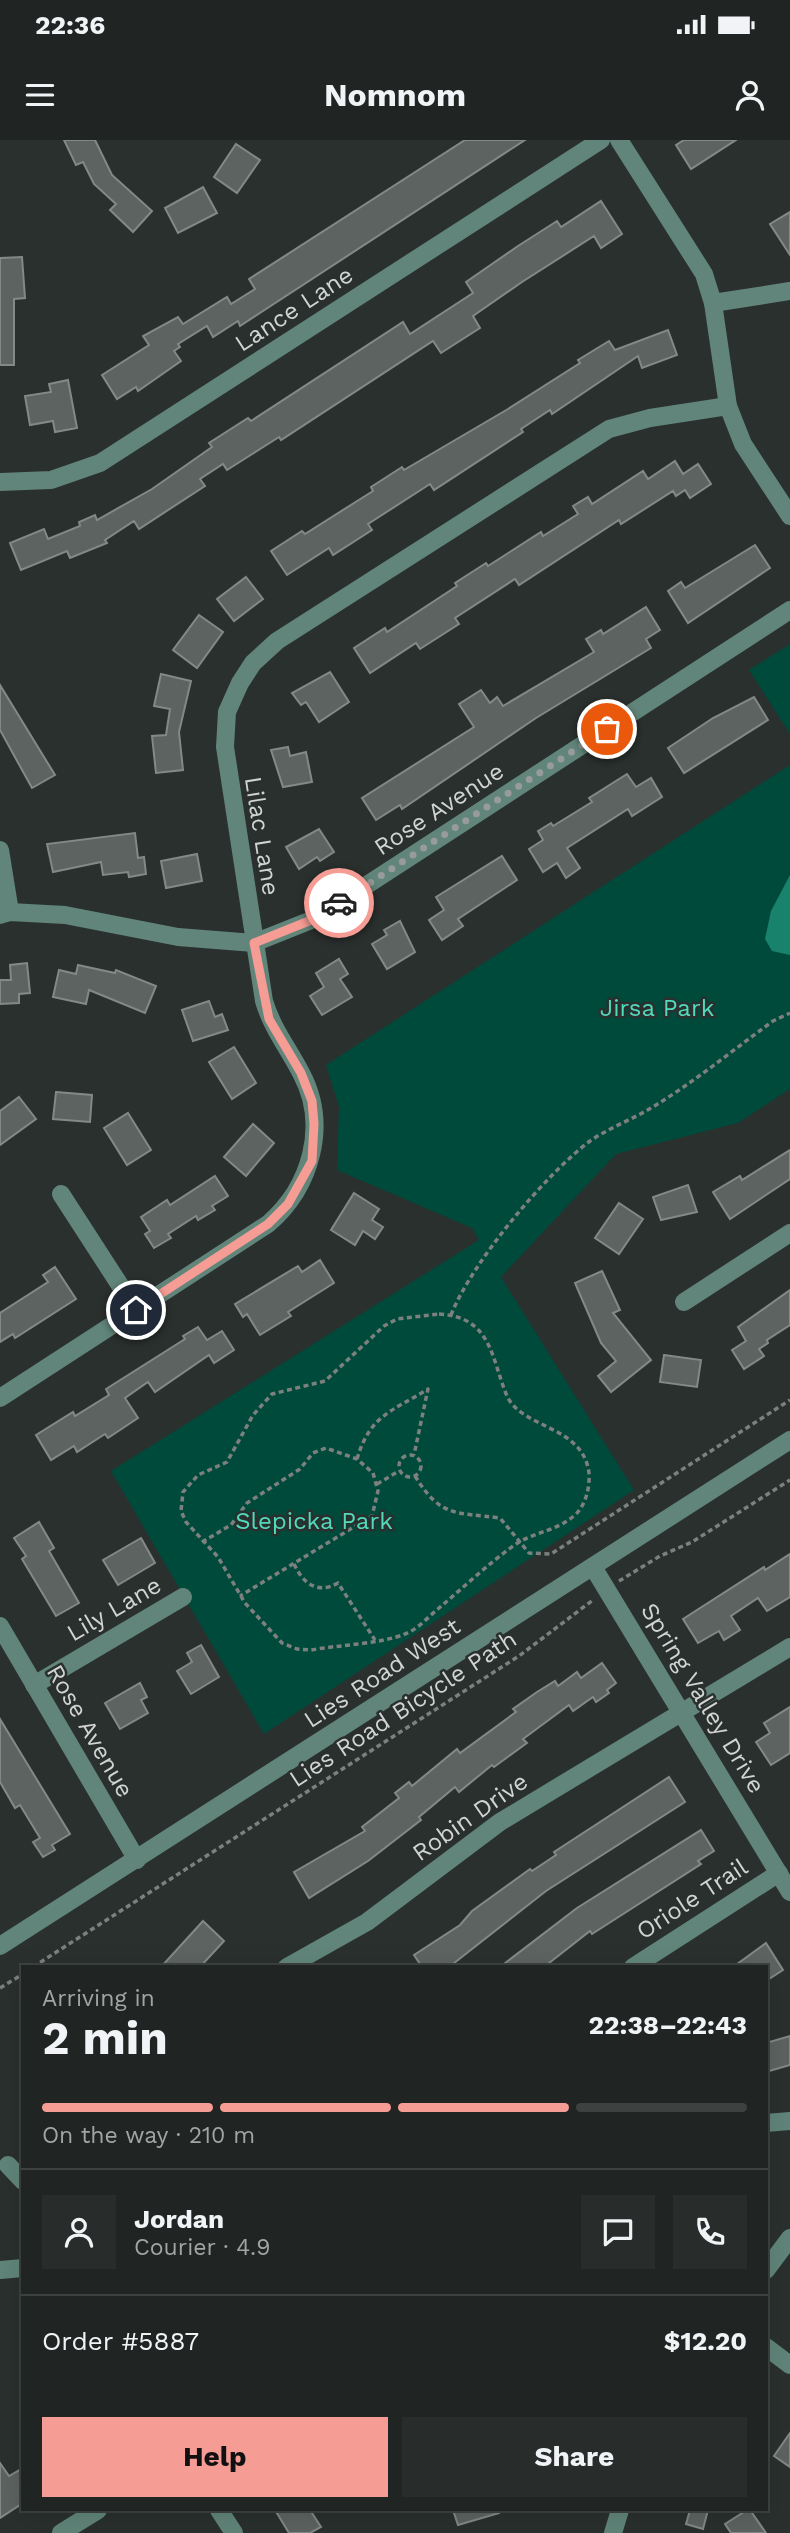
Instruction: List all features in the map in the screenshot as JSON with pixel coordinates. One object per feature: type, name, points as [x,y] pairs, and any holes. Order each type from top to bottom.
[{"type":"street","name":"Lance Lane","points":[[0,482],[51,480],[100,463],[601,140]]},
{"type":"street","points":[[619,140],[697,261],[713,303],[728,406],[743,444],[790,516]]},
{"type":"street","points":[[713,303],[790,291]]},
{"type":"street","name":"Lilac Lane","points":[[0,1398],[268,1224],[288,1204],[312,1161],[312,1101],[301,1073],[269,1019],[254,943],[225,747],[227,712],[253,663],[277,641],[609,429],[650,418],[728,406]]},
{"type":"street","name":"Rose Avenue","points":[[5,913],[89,919],[199,940],[254,943],[309,921],[333,907],[790,610]]},
{"type":"street","points":[[0,849],[5,913]]},
{"type":"street","points":[[61,1194],[136,1310]]},
{"type":"street","points":[[684,1302],[790,1233]]},
{"type":"street","name":"Lies Road West","points":[[0,1946],[790,1440]]},
{"type":"street","name":"Spring Valley Drive","points":[[593,1567],[790,1892]]},
{"type":"street","name":"Lily Lane","points":[[34,1685],[183,1598]]},
{"type":"street","name":"Rose Avenue","points":[[0,1626],[137,1860]]},
{"type":"street","name":"Robin Drive","points":[[291,1965],[367,1922],[500,1822],[790,1647]]},
{"type":"street","name":"Oriole Trail","points":[[636,1965],[779,1873]]},
{"type":"street","points":[[768,2123],[790,2121]]},
{"type":"street","points":[[8,2165],[21,2179]]},
{"type":"street","points":[[768,2267],[790,2238]]},
{"type":"street","points":[[0,2270],[21,2268]]},
{"type":"street","points":[[768,2348],[790,2365]]},
{"type":"street","points":[[61,2533],[96,2511]]},
{"type":"street","points":[[220,2511],[234,2533]]},
{"type":"street","points":[[613,2533],[620,2511]]},
{"type":"path","points":[[451,1315],[471,1275],[531,1198],[573,1156],[592,1140],[651,1108],[773,1021],[790,1013]]},
{"type":"path","points":[[451,1315],[466,1320],[492,1346],[506,1392],[514,1407],[567,1438],[584,1459],[589,1471],[587,1494],[575,1515],[555,1529],[518,1543],[417,1628],[406,1634],[311,1650],[297,1649],[267,1629],[240,1596],[218,1558],[191,1532],[181,1511],[183,1492],[198,1475],[227,1462],[253,1415],[272,1394],[325,1381],[384,1326],[397,1319],[451,1315]]},
{"type":"path","points":[[357,1459],[365,1434],[373,1424],[428,1389],[414,1455],[421,1464],[415,1476]]},
{"type":"path","points":[[415,1476],[429,1499],[452,1512],[500,1518],[529,1553],[551,1553],[790,1400]]},
{"type":"path","points":[[202,1542],[231,1525],[247,1503],[300,1469],[313,1453],[332,1449],[357,1459],[373,1473],[377,1484],[376,1506],[372,1516],[240,1596]]},
{"type":"path","points":[[399,1471],[400,1459],[414,1455]]},
{"type":"path","points":[[399,1471],[407,1477],[415,1476]]},
{"type":"path","points":[[377,1484],[399,1471]]},
{"type":"path","name":"Lies Road Bicycle Path","points":[[36,1965],[519,1656],[608,1588],[660,1556],[692,1542],[790,1480]]},
{"type":"path","points":[[294,1564],[301,1577],[313,1587],[322,1588],[338,1583],[375,1640]]},
{"type":"path","points":[[0,1988],[21,1974]]},
{"type":"green space","points":[[790,644],[790,734],[749,670]]},
{"type":"green space","points":[[790,765],[790,1089],[738,1123],[616,1154],[501,1277],[634,1490],[264,1734],[111,1471],[479,1240],[472,1228],[337,1170],[339,1107],[326,1065]]},
{"type":"shaded area","points":[[790,875],[790,955],[772,951],[765,939],[771,911]]},
{"type":"building","points":[[64,140],[95,140],[112,175],[152,211],[133,232],[110,210],[116,204],[94,184],[83,162],[76,165]]},
{"type":"building","points":[[465,140],[525,140],[240,326],[238,321],[213,337],[207,326],[178,344],[180,347],[174,351],[181,361],[138,391],[136,387],[117,399],[102,375],[149,345],[143,336],[178,317],[183,324],[227,297],[231,304],[255,289],[249,279]]},
{"type":"building","points":[[684,140],[736,140],[691,169],[676,145]]},
{"type":"building","points":[[236,144],[260,160],[237,193],[214,177]]},
{"type":"building","points":[[203,187],[217,213],[178,233],[165,208]]},
{"type":"building","points":[[601,201],[622,234],[601,248],[594,236],[522,282],[473,316],[480,328],[441,353],[433,341],[281,440],[279,437],[227,470],[223,464],[200,479],[205,486],[139,529],[134,521],[105,540],[107,543],[70,558],[67,551],[21,570],[10,543],[44,529],[48,539],[80,526],[79,522],[95,515],[97,520],[152,489],[212,447],[209,443],[248,418],[251,421],[403,322],[410,334],[473,293],[466,282],[557,221],[561,227]]},
{"type":"building","points":[[790,212],[790,255],[770,224]]},
{"type":"building","points":[[22,257],[25,298],[14,299],[14,365],[0,365],[0,258]]},
{"type":"building","points":[[668,330],[677,355],[642,368],[638,356],[552,414],[550,410],[521,429],[523,432],[434,490],[430,484],[368,524],[372,530],[333,555],[329,548],[287,575],[271,551],[302,531],[305,534],[373,491],[371,487],[402,467],[404,470],[508,409],[609,341],[615,350]]},
{"type":"building","points":[[68,380],[77,428],[55,432],[53,421],[30,425],[25,396],[51,392],[49,384]]},
{"type":"building","points":[[675,461],[683,474],[698,464],[711,484],[690,498],[685,490],[676,496],[673,491],[621,524],[619,520],[519,585],[515,579],[455,618],[459,624],[420,649],[416,643],[370,673],[354,648],[385,628],[387,632],[457,586],[455,583],[486,563],[488,566],[541,532],[543,536],[578,514],[573,506],[588,497],[592,504],[643,471],[648,479]]},
{"type":"building","points":[[755,545],[770,568],[688,623],[668,591],[681,582],[685,588]]},
{"type":"building","points":[[246,577],[263,599],[234,621],[217,599]]},
{"type":"building","points":[[646,607],[660,630],[646,639],[651,648],[536,718],[402,809],[400,805],[376,820],[362,798],[474,727],[459,704],[481,690],[490,703],[497,697],[503,706],[594,652],[586,639],[601,630],[603,634]]},
{"type":"building","points":[[199,615],[223,632],[197,668],[173,650]]},
{"type":"building","points":[[330,672],[349,702],[319,722],[306,702],[301,705],[292,693]]},
{"type":"building","points":[[161,674],[191,681],[179,732],[183,770],[156,773],[152,736],[166,735],[170,709],[154,706]]},
{"type":"building","points":[[0,685],[55,775],[32,788],[0,730]]},
{"type":"building","points":[[754,697],[768,720],[684,773],[668,748],[713,718]]},
{"type":"building","points":[[288,747],[290,756],[306,752],[312,782],[283,787],[271,750]]},
{"type":"building","points":[[627,774],[636,787],[651,778],[662,797],[632,816],[628,809],[567,848],[580,868],[566,878],[557,863],[543,872],[529,849],[543,840],[538,831],[551,823],[553,826],[592,802],[589,798]]},
{"type":"building","points":[[319,829],[334,852],[320,861],[317,857],[299,869],[286,847]]},
{"type":"building","points":[[135,833],[138,858],[144,857],[146,874],[129,877],[128,872],[103,875],[101,862],[53,872],[47,844]]},
{"type":"building","points":[[197,854],[202,881],[166,888],[161,861]]},
{"type":"building","points":[[502,856],[517,880],[458,919],[463,926],[442,940],[429,920],[444,910],[436,897]]},
{"type":"building","points":[[400,921],[415,952],[387,969],[372,944],[387,935],[384,930]]},
{"type":"building","points":[[339,959],[348,974],[340,979],[352,997],[322,1015],[310,996],[324,987],[316,973]]},
{"type":"building","points":[[27,963],[30,993],[19,994],[19,1003],[0,1004],[0,980],[11,980],[10,965]]},
{"type":"building","points":[[78,965],[115,973],[116,970],[156,986],[145,1013],[89,990],[86,1004],[53,997],[59,970],[76,974]]},
{"type":"building","points":[[209,1001],[215,1017],[222,1014],[228,1030],[193,1041],[182,1010]]},
{"type":"building","points":[[234,1047],[256,1083],[232,1099],[209,1062]]},
{"type":"building","points":[[56,1092],[92,1095],[90,1122],[53,1119]]},
{"type":"building","points":[[19,1097],[36,1119],[0,1145],[0,1111]]},
{"type":"building","points":[[128,1113],[151,1150],[127,1165],[104,1128]]},
{"type":"building","points":[[253,1124],[274,1143],[246,1176],[224,1157]]},
{"type":"building","points":[[790,1150],[790,1179],[730,1219],[713,1192],[740,1176],[742,1180]]},
{"type":"building","points":[[215,1176],[228,1196],[212,1206],[215,1210],[198,1220],[196,1216],[168,1234],[171,1238],[154,1248],[145,1234],[150,1231],[141,1217],[167,1200],[170,1205]]},
{"type":"building","points":[[688,1185],[697,1212],[661,1220],[653,1197]]},
{"type":"building","points":[[354,1193],[379,1209],[372,1220],[383,1227],[375,1239],[363,1231],[355,1245],[331,1230]]},
{"type":"building","points":[[619,1203],[643,1219],[619,1254],[595,1238]]},
{"type":"building","points":[[320,1260],[334,1283],[288,1312],[291,1316],[260,1335],[247,1314],[243,1317],[235,1304],[298,1266],[302,1272]]},
{"type":"building","points":[[55,1267],[76,1299],[15,1338],[13,1334],[0,1342],[0,1313],[48,1282],[43,1275]]},
{"type":"building","points":[[602,1271],[620,1310],[613,1313],[651,1360],[611,1392],[598,1376],[616,1361],[601,1343],[575,1283]]},
{"type":"building","points":[[790,1290],[790,1325],[767,1340],[768,1343],[759,1349],[764,1356],[744,1369],[732,1350],[746,1341],[738,1327]]},
{"type":"building","points":[[198,1327],[207,1340],[222,1331],[234,1350],[214,1363],[209,1355],[155,1392],[148,1382],[125,1398],[138,1418],[108,1438],[105,1434],[77,1452],[74,1446],[51,1460],[36,1435],[73,1412],[75,1416],[109,1395],[106,1389],[185,1339],[183,1336]]},
{"type":"building","points":[[664,1355],[701,1360],[697,1387],[660,1382]]},
{"type":"building","points":[[39,1522],[54,1548],[49,1551],[79,1603],[56,1616],[22,1559],[26,1556],[14,1538]]},
{"type":"building","points":[[141,1538],[155,1563],[118,1585],[103,1560]]},
{"type":"building","points":[[790,1554],[790,1597],[767,1611],[758,1598],[731,1616],[740,1630],[724,1640],[719,1631],[698,1643],[683,1619],[764,1567],[765,1570]]},
{"type":"building","points":[[201,1645],[219,1677],[191,1694],[177,1671],[192,1662],[187,1653]]},
{"type":"building","points":[[602,1663],[616,1683],[607,1690],[609,1693],[596,1702],[593,1697],[573,1711],[569,1705],[523,1739],[527,1743],[494,1767],[492,1765],[459,1792],[455,1787],[419,1817],[421,1820],[368,1861],[309,1898],[294,1872],[365,1831],[362,1827],[399,1798],[395,1793],[409,1782],[412,1786],[457,1749],[460,1753],[516,1712],[513,1709],[537,1692],[555,1681],[558,1686],[577,1672],[581,1678]]},
{"type":"building","points":[[140,1683],[147,1697],[141,1700],[148,1713],[120,1729],[105,1703]]},
{"type":"building","points":[[790,1707],[790,1753],[771,1765],[756,1742],[770,1733],[764,1723]]},
{"type":"building","points":[[0,1719],[70,1834],[52,1845],[55,1850],[43,1857],[33,1842],[40,1838],[20,1805],[15,1808],[0,1782]]},
{"type":"building","points":[[669,1777],[685,1802],[546,1891],[452,1965],[421,1965],[414,1955],[460,1925],[472,1911],[530,1869],[532,1871],[556,1855],[554,1852]]},
{"type":"building","points":[[701,1830],[714,1851],[698,1861],[701,1864],[592,1934],[590,1931],[547,1965],[503,1965],[577,1908]]},
{"type":"building","points":[[203,1921],[224,1941],[202,1965],[163,1965]]},
{"type":"building","points":[[766,1943],[783,1970],[768,1980],[768,1965],[736,1965]]},
{"type":"building","points":[[790,2036],[790,2065],[768,2071],[768,2042]]},
{"type":"building","points":[[790,2433],[790,2467],[774,2456]]},
{"type":"building","points":[[0,2463],[9,2476],[21,2469],[21,2504],[0,2518]]},
{"type":"building","points":[[276,2511],[311,2511],[321,2527],[310,2533],[289,2533]]},
{"type":"building","points":[[453,2511],[499,2513],[458,2525]]},
{"type":"building","points":[[690,2511],[708,2511],[703,2529],[686,2524]]},
{"type":"building","points":[[745,2511],[751,2511],[766,2533],[731,2533],[725,2524]]},
{"type":"way so far","points":[[339,903],[607,729]]},
{"type":"route","points":[[136,1310],[280,1214],[296,1193],[312,1161],[312,1101],[301,1073],[269,1019],[254,943],[309,921],[339,903]]},
{"type":"park label","name":"Jirsa Park","points":[[657,1008]]},
{"type":"park label","name":"Slepicka Park","points":[[314,1521]]}]
